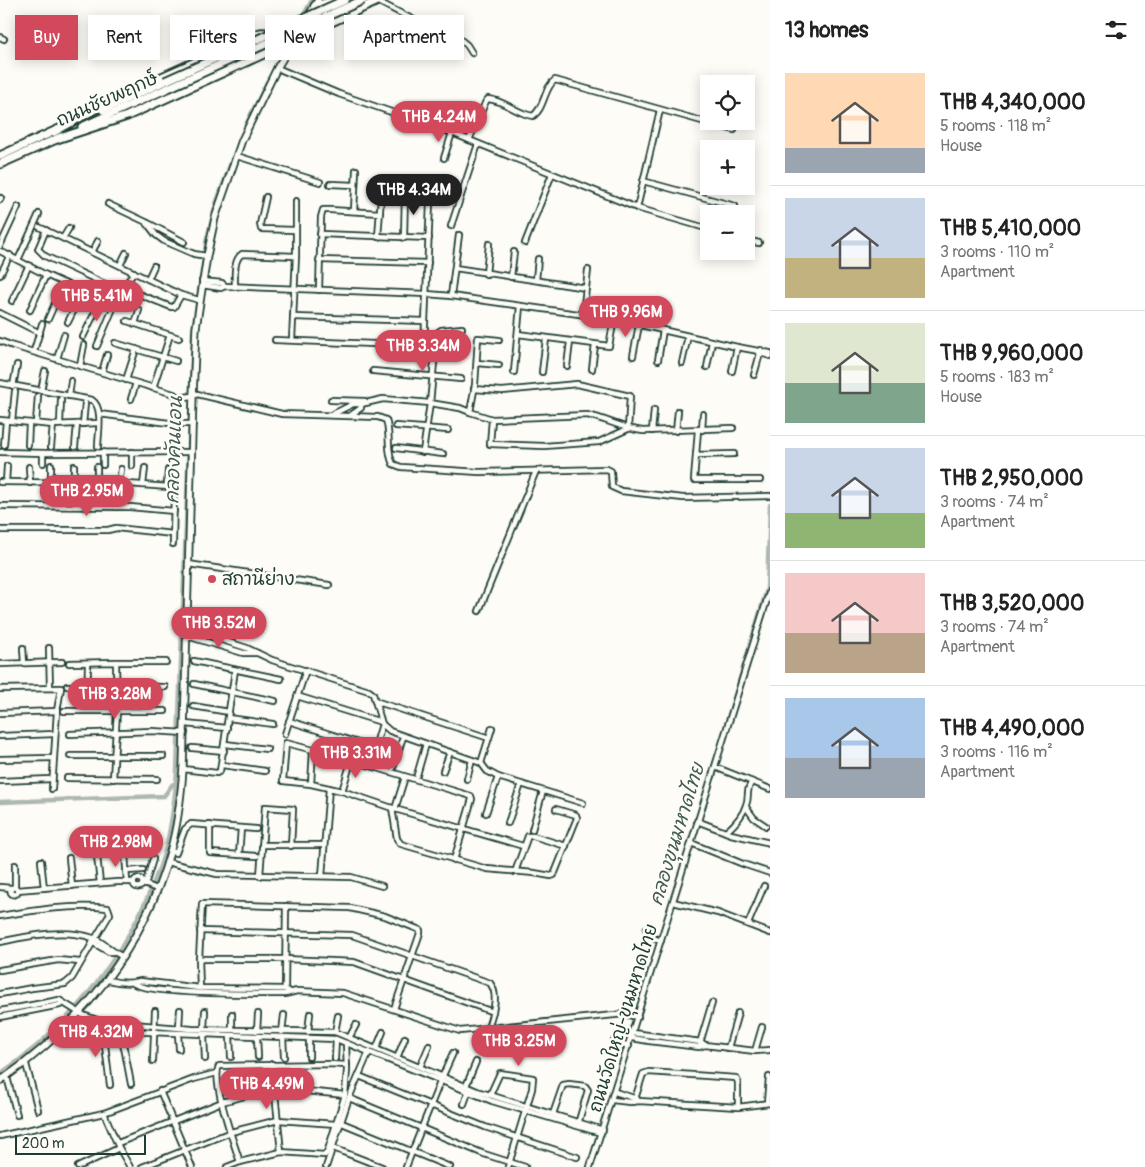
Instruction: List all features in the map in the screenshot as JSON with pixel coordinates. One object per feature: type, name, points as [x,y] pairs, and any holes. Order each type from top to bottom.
[{"type":"main road","name":"ถนนชัยพฤกษ์","points":[[167,85],[345,0]]},
{"type":"main road","name":"ถนนชัยพฤกษ์","points":[[0,156],[55,135],[363,0]]},
{"type":"main road","points":[[333,1],[324,10],[327,16],[334,19],[342,17]]},
{"type":"main road","points":[[316,3],[333,1]]},
{"type":"main road","points":[[334,21],[378,1]]},
{"type":"main road","points":[[268,32],[274,40],[274,47],[268,52],[142,109],[94,127],[55,135],[117,97],[260,33],[268,32]]},
{"type":"main road","name":"ถนนชัยพฤกษ์","points":[[0,164],[55,135]]},
{"type":"street","points":[[378,1],[441,34],[462,40],[472,53]]},
{"type":"street","points":[[309,15],[316,3]]},
{"type":"street","points":[[0,1081],[26,1064],[54,1040],[108,980],[140,926],[156,888],[170,863],[183,769],[192,424],[189,396],[204,256],[237,156],[261,100],[282,60]]},
{"type":"street","points":[[277,68],[341,95],[469,140],[637,208],[700,226]]},
{"type":"street","points":[[469,140],[488,99],[533,116],[538,113],[550,84],[555,80],[700,121]]},
{"type":"street","points":[[637,208],[660,110]]},
{"type":"street","points":[[444,158],[452,134]]},
{"type":"street","points":[[451,226],[478,144]]},
{"type":"street","points":[[237,156],[320,182]]},
{"type":"street","points":[[354,211],[356,170]]},
{"type":"street","points":[[525,243],[552,174]]},
{"type":"street","points":[[643,181],[731,205]]},
{"type":"street","points":[[330,184],[355,185]]},
{"type":"street","points":[[378,237],[382,184]]},
{"type":"street","points":[[404,238],[405,194]]},
{"type":"street","points":[[266,196],[260,224],[261,229],[295,230]]},
{"type":"street","points":[[292,340],[296,256],[296,201]]},
{"type":"street","points":[[275,340],[423,346],[425,344],[430,203]]},
{"type":"street","points":[[108,204],[184,242]]},
{"type":"street","points":[[0,246],[18,207]]},
{"type":"street","points":[[319,290],[322,210],[380,213]]},
{"type":"street","points":[[18,260],[39,214]]},
{"type":"street","points":[[146,222],[159,237],[194,254],[204,256]]},
{"type":"street","points":[[38,227],[181,295],[198,299]]},
{"type":"street","points":[[64,238],[69,228]]},
{"type":"street","points":[[46,230],[38,249],[45,256],[120,291],[124,289],[134,272]]},
{"type":"street","points":[[320,234],[429,238]]},
{"type":"street","points":[[451,296],[459,235]]},
{"type":"street","points":[[92,252],[98,241]]},
{"type":"street","points":[[755,243],[759,244]]},
{"type":"street","points":[[486,274],[489,244]]},
{"type":"street","points":[[0,251],[46,275],[114,306],[123,305],[131,291],[173,307],[181,295]]},
{"type":"street","points":[[511,277],[514,252]]},
{"type":"street","points":[[120,265],[126,253]]},
{"type":"street","points":[[235,287],[236,261],[242,254],[296,256]]},
{"type":"street","points":[[0,275],[10,255]]},
{"type":"street","points":[[536,280],[538,259]]},
{"type":"street","points":[[319,260],[428,263]]},
{"type":"street","points":[[12,301],[29,265]]},
{"type":"street","points":[[148,279],[154,266]]},
{"type":"street","points":[[455,268],[586,288]]},
{"type":"street","points":[[583,314],[588,270]]},
{"type":"street","points":[[30,310],[46,275]]},
{"type":"street","points":[[48,319],[64,283]]},
{"type":"street","points":[[202,283],[220,288],[225,286],[451,296],[614,319],[770,354]]},
{"type":"street","points":[[68,322],[83,292]]},
{"type":"street","points":[[84,337],[101,300]]},
{"type":"street","points":[[97,346],[114,306]]},
{"type":"street","points":[[514,372],[520,306]]},
{"type":"street","points":[[135,324],[139,310]]},
{"type":"street","points":[[0,313],[40,333]]},
{"type":"street","points":[[293,317],[425,321]]},
{"type":"street","points":[[518,334],[609,346],[614,319]]},
{"type":"street","points":[[127,322],[180,338]]},
{"type":"street","points":[[34,352],[42,324]]},
{"type":"street","points":[[632,356],[639,325]]},
{"type":"street","points":[[423,452],[438,332],[462,328]]},
{"type":"street","points":[[658,360],[664,330]]},
{"type":"street","points":[[57,359],[64,335]]},
{"type":"street","points":[[153,388],[170,335]]},
{"type":"street","points":[[682,363],[688,336]]},
{"type":"street","points":[[470,412],[477,363],[478,338],[499,340]]},
{"type":"street","points":[[542,372],[546,339]]},
{"type":"street","points":[[0,340],[174,394],[181,398],[189,396],[257,407],[272,413],[378,417],[386,420],[388,426],[390,458],[393,464],[401,467],[479,472],[607,469],[611,471],[611,482],[616,489],[682,498],[768,496]]},
{"type":"street","points":[[567,366],[570,342]]},
{"type":"street","points":[[707,367],[712,342]]},
{"type":"street","points":[[115,343],[176,361]]},
{"type":"street","points":[[80,366],[84,345]]},
{"type":"street","points":[[592,369],[596,345]]},
{"type":"street","points":[[732,371],[737,347]]},
{"type":"street","points":[[126,380],[136,349]]},
{"type":"street","points":[[754,375],[760,352]]},
{"type":"street","points":[[435,357],[463,353]]},
{"type":"street","points":[[102,372],[107,355]]},
{"type":"street","points":[[477,363],[499,365]]},
{"type":"street","points":[[12,421],[17,365]]},
{"type":"street","points":[[373,371],[461,379]]},
{"type":"street","points":[[36,423],[45,372]]},
{"type":"street","points":[[69,396],[71,381]]},
{"type":"street","points":[[0,383],[40,393],[92,400],[98,406],[98,447]]},
{"type":"street","points":[[131,399],[136,383]]},
{"type":"street","points":[[474,389],[502,392],[577,384],[630,396],[628,430]]},
{"type":"street","points":[[329,416],[353,404],[383,399],[460,408],[492,419],[588,415],[628,430],[733,428]]},
{"type":"street","points":[[60,424],[61,400]]},
{"type":"street","points":[[331,400],[371,401]]},
{"type":"street","points":[[84,424],[85,403]]},
{"type":"street","points":[[349,416],[361,408],[361,404]]},
{"type":"street","points":[[652,431],[654,410]]},
{"type":"street","points":[[676,430],[678,412]]},
{"type":"street","points":[[99,414],[192,424]]},
{"type":"street","points":[[703,414],[694,480],[760,480]]},
{"type":"street","points":[[492,419],[490,444],[544,446],[599,442],[628,430]]},
{"type":"street","points":[[0,420],[53,425],[99,423]]},
{"type":"street","points":[[4,445],[6,421]]},
{"type":"street","points":[[28,445],[30,423]]},
{"type":"street","points":[[75,447],[77,424]]},
{"type":"street","points":[[51,447],[53,425]]},
{"type":"street","points":[[396,426],[448,430]]},
{"type":"street","points":[[396,448],[443,454]]},
{"type":"street","points":[[0,452],[190,452]]},
{"type":"street","points":[[103,452],[103,465]]},
{"type":"street","points":[[132,452],[132,466]]},
{"type":"street","points":[[43,453],[43,463]]},
{"type":"street","points":[[696,455],[734,454]]},
{"type":"street","points":[[51,465],[51,483]]},
{"type":"street","points":[[6,482],[7,466]]},
{"type":"street","points":[[74,466],[74,483]]},
{"type":"street","points":[[29,467],[30,483]]},
{"type":"street","points":[[97,467],[97,483]]},
{"type":"street","points":[[143,485],[144,468]]},
{"type":"street","points":[[116,507],[121,469]]},
{"type":"street","points":[[168,470],[167,481],[169,487],[174,492],[173,544]]},
{"type":"street","points":[[479,611],[536,471]]},
{"type":"street","points":[[0,482],[119,483],[169,487]]},
{"type":"street","points":[[0,506],[116,507],[174,511]]},
{"type":"street","points":[[0,530],[108,530],[116,528],[173,534]]},
{"type":"street","points":[[188,564],[329,585]]},
{"type":"street","name":"ถนนวัดใหญ่-ขุนมหาดไทย","points":[[590,1167],[615,1092],[626,1045],[633,1035],[636,1017],[658,940],[691,843],[770,590]]},
{"type":"street","points":[[187,613],[241,629]]},
{"type":"street","points":[[187,629],[229,642],[272,660],[369,690],[373,694],[382,723],[370,761]]},
{"type":"street","points":[[187,636],[243,653],[258,653]]},
{"type":"street","points":[[24,648],[24,663]]},
{"type":"street","points":[[49,648],[50,688]]},
{"type":"street","points":[[194,661],[281,679]]},
{"type":"street","points":[[0,664],[62,662]]},
{"type":"street","points":[[113,779],[117,710],[116,662]]},
{"type":"street","points":[[68,663],[166,662]]},
{"type":"street","points":[[87,710],[88,663]]},
{"type":"street","points":[[183,769],[217,773],[220,771],[236,670]]},
{"type":"street","points":[[285,734],[306,670]]},
{"type":"street","points":[[194,684],[275,701]]},
{"type":"street","points":[[67,686],[165,687]]},
{"type":"street","points":[[0,689],[60,688],[56,711],[52,789]]},
{"type":"street","points":[[297,696],[382,723],[390,731],[403,737],[481,763],[487,771],[498,776],[582,803]]},
{"type":"street","points":[[375,700],[489,738]]},
{"type":"street","points":[[193,706],[229,712]]},
{"type":"street","points":[[64,711],[165,710]]},
{"type":"street","points":[[0,713],[56,711]]},
{"type":"street","points":[[228,718],[273,724]]},
{"type":"street","points":[[289,721],[374,748]]},
{"type":"street","points":[[185,724],[227,728]]},
{"type":"street","points":[[481,763],[492,728]]},
{"type":"street","points":[[70,734],[183,732]]},
{"type":"street","points":[[0,736],[55,734]]},
{"type":"street","points":[[393,768],[403,737]]},
{"type":"street","points":[[225,744],[267,749]]},
{"type":"street","points":[[311,784],[313,750],[286,744],[283,780],[342,791],[523,846]]},
{"type":"street","points":[[417,775],[426,744]]},
{"type":"street","points":[[192,748],[224,751]]},
{"type":"street","points":[[443,771],[450,752]]},
{"type":"street","points":[[70,756],[162,756]]},
{"type":"street","points":[[0,760],[54,758]]},
{"type":"street","points":[[467,778],[472,760]]},
{"type":"street","points":[[342,791],[351,762],[354,761],[472,796],[454,860]]},
{"type":"street","points":[[222,765],[265,771]]},
{"type":"street","points":[[715,767],[770,789]]},
{"type":"street","points":[[486,813],[498,776]]},
{"type":"street","points":[[405,777],[394,808],[400,843],[491,870],[554,876],[577,818],[576,815],[556,809]]},
{"type":"street","points":[[67,778],[157,778]]},
{"type":"street","points":[[0,781],[52,780]]},
{"type":"street","points":[[726,832],[746,807],[748,788],[752,782]]},
{"type":"street","points":[[508,823],[521,784]]},
{"type":"street","points":[[322,876],[328,788]]},
{"type":"street","points":[[532,830],[543,791]]},
{"type":"street","points":[[746,807],[754,818],[766,826]]},
{"type":"street","points":[[260,876],[264,808],[293,809],[291,846]]},
{"type":"street","points":[[698,821],[726,832],[770,843]]},
{"type":"street","points":[[173,852],[187,826],[191,824],[256,829]]},
{"type":"street","points":[[210,825],[209,852],[256,856]]},
{"type":"street","points":[[239,855],[241,828]]},
{"type":"street","points":[[515,872],[523,846],[530,836],[566,846]]},
{"type":"street","points":[[691,843],[770,873]]},
{"type":"street","points":[[262,845],[324,846]]},
{"type":"street","points":[[126,853],[127,882]]},
{"type":"street","points":[[97,856],[100,883]]},
{"type":"street","points":[[69,858],[72,886]]},
{"type":"street","points":[[144,885],[154,859]]},
{"type":"street","points":[[42,861],[44,888]]},
{"type":"street","points":[[170,863],[216,874],[351,878],[382,886]]},
{"type":"street","points":[[14,888],[15,865]]},
{"type":"street","points":[[126,871],[144,870]]},
{"type":"street","points":[[0,887],[44,888],[134,882],[135,886],[138,887],[144,885],[156,888]]},
{"type":"street","points":[[748,924],[764,886]]},
{"type":"street","points":[[672,902],[718,913],[770,934]]},
{"type":"street","points":[[200,988],[199,958],[202,904],[350,908],[385,916],[420,930],[394,1009]]},
{"type":"street","points":[[285,989],[286,906]]},
{"type":"street","points":[[0,916],[31,910],[59,908],[108,908],[110,914],[72,978],[65,984],[0,994]]},
{"type":"street","points":[[646,929],[658,940]]},
{"type":"street","points":[[200,932],[352,934],[490,983],[495,1000],[486,1029],[487,1048]]},
{"type":"street","points":[[0,942],[54,934],[74,934],[93,940],[121,956]]},
{"type":"street","points":[[199,958],[354,962],[492,1012]]},
{"type":"street","points":[[0,970],[58,960],[80,962]]},
{"type":"street","points":[[108,980],[134,983],[136,986],[179,989],[235,991],[285,989],[290,992]]},
{"type":"street","points":[[179,989],[200,988],[284,994],[290,992],[343,993],[464,1031],[628,1014],[636,1017]]},
{"type":"street","points":[[0,1011],[55,1000],[69,1005],[87,1020],[103,1029],[111,1028]]},
{"type":"street","points":[[0,1016],[63,1003]]},
{"type":"street","points":[[702,1045],[712,1003]]},
{"type":"street","points":[[179,1028],[180,1010]]},
{"type":"street","points":[[153,1060],[155,1011]]},
{"type":"street","points":[[204,1029],[205,1012]]},
{"type":"street","points":[[80,1013],[111,1028],[114,1034],[121,1032],[178,1034],[204,1029],[232,1030],[246,1034]]},
{"type":"street","points":[[728,1048],[738,1013]]},
{"type":"street","points":[[232,1014],[232,1030]]},
{"type":"street","points":[[258,1014],[258,1057]]},
{"type":"street","points":[[308,1032],[310,1014]]},
{"type":"street","points":[[284,1015],[284,1057]]},
{"type":"street","points":[[335,1032],[338,1016]]},
{"type":"street","points":[[111,1028],[114,1022],[179,1028],[204,1035],[230,1036],[335,1032],[349,1038],[369,1052],[408,1065],[468,1092],[601,1131]]},
{"type":"street","points":[[121,1023],[131,1084]]},
{"type":"street","points":[[349,1038],[356,1026]]},
{"type":"street","points":[[755,1051],[762,1027]]},
{"type":"street","points":[[103,1029],[110,1085]]},
{"type":"street","points":[[376,1049],[383,1032]]},
{"type":"street","points":[[178,1034],[179,1049]]},
{"type":"street","points":[[283,1034],[308,1038],[336,1039],[376,1049],[408,1065],[420,1067],[441,1079],[466,1086],[526,1109],[553,1114],[578,1124]]},
{"type":"street","points":[[204,1035],[205,1059]]},
{"type":"street","points":[[633,1035],[755,1051],[770,1050]]},
{"type":"street","points":[[230,1036],[231,1057]]},
{"type":"street","points":[[308,1038],[309,1057]]},
{"type":"street","points":[[397,1058],[405,1038]]},
{"type":"street","points":[[335,1059],[336,1039]]},
{"type":"street","points":[[614,1041],[626,1045]]},
{"type":"street","points":[[326,1167],[342,1123],[347,1096],[346,1043]]},
{"type":"street","points":[[420,1067],[429,1046]]},
{"type":"street","points":[[227,1167],[281,1152],[325,1155],[347,1096],[359,1076],[369,1052]]},
{"type":"street","points":[[406,1167],[453,1053]]},
{"type":"street","points":[[466,1086],[476,1062]]},
{"type":"street","points":[[26,1064],[38,1110]]},
{"type":"street","points":[[240,1162],[222,1102],[218,1073],[219,1066],[272,1064],[347,1065]]},
{"type":"street","points":[[272,1064],[281,1152]]},
{"type":"street","points":[[636,1100],[643,1074],[646,1072],[736,1078],[738,1082],[738,1107]]},
{"type":"street","points":[[0,1136],[104,1113],[194,1079],[218,1073]]},
{"type":"street","points":[[490,1095],[500,1073],[533,1078],[534,1084],[508,1164]]},
{"type":"street","points":[[359,1076],[485,1127],[578,1157]]},
{"type":"street","points":[[612,1100],[738,1107],[769,1103],[769,1076]]},
{"type":"street","points":[[7,1077],[17,1114]]},
{"type":"street","points":[[553,1114],[564,1085],[585,1086],[588,1090],[578,1124]]},
{"type":"street","points":[[78,1167],[172,1121],[222,1102],[275,1088],[347,1096],[508,1164],[525,1167]]},
{"type":"street","points":[[160,1091],[192,1167]]},
{"type":"street","points":[[464,1104],[468,1092]]},
{"type":"street","points":[[615,1092],[636,1100]]},
{"type":"street","points":[[104,1113],[127,1166]]},
{"type":"street","points":[[142,1167],[231,1132],[278,1120],[336,1124]]},
{"type":"street","points":[[342,1123],[450,1167]]},
{"type":"street","points":[[334,1148],[382,1167]]},
{"type":"street","points":[[92,1161],[96,1167]]},
{"type":"waterway","name":"คลองคันแอน","points":[[304,15],[312,0]]},
{"type":"waterway","name":"คลองคันแอน","points":[[245,127],[267,82]]},
{"type":"waterway","name":"คลองคันแอน","points":[[0,1074],[55,1030],[101,977],[121,948],[138,917],[153,885],[165,851],[173,812],[177,772],[193,330],[207,238],[216,204],[233,157]]},
{"type":"waterway","name":"คลองขุนมหาดไทย","points":[[726,725],[767,589],[770,505]]},
{"type":"waterway","points":[[0,802],[164,796],[172,785],[177,782]]},
{"type":"place","name":"สถานีย่าง","points":[[212,579]]}]
